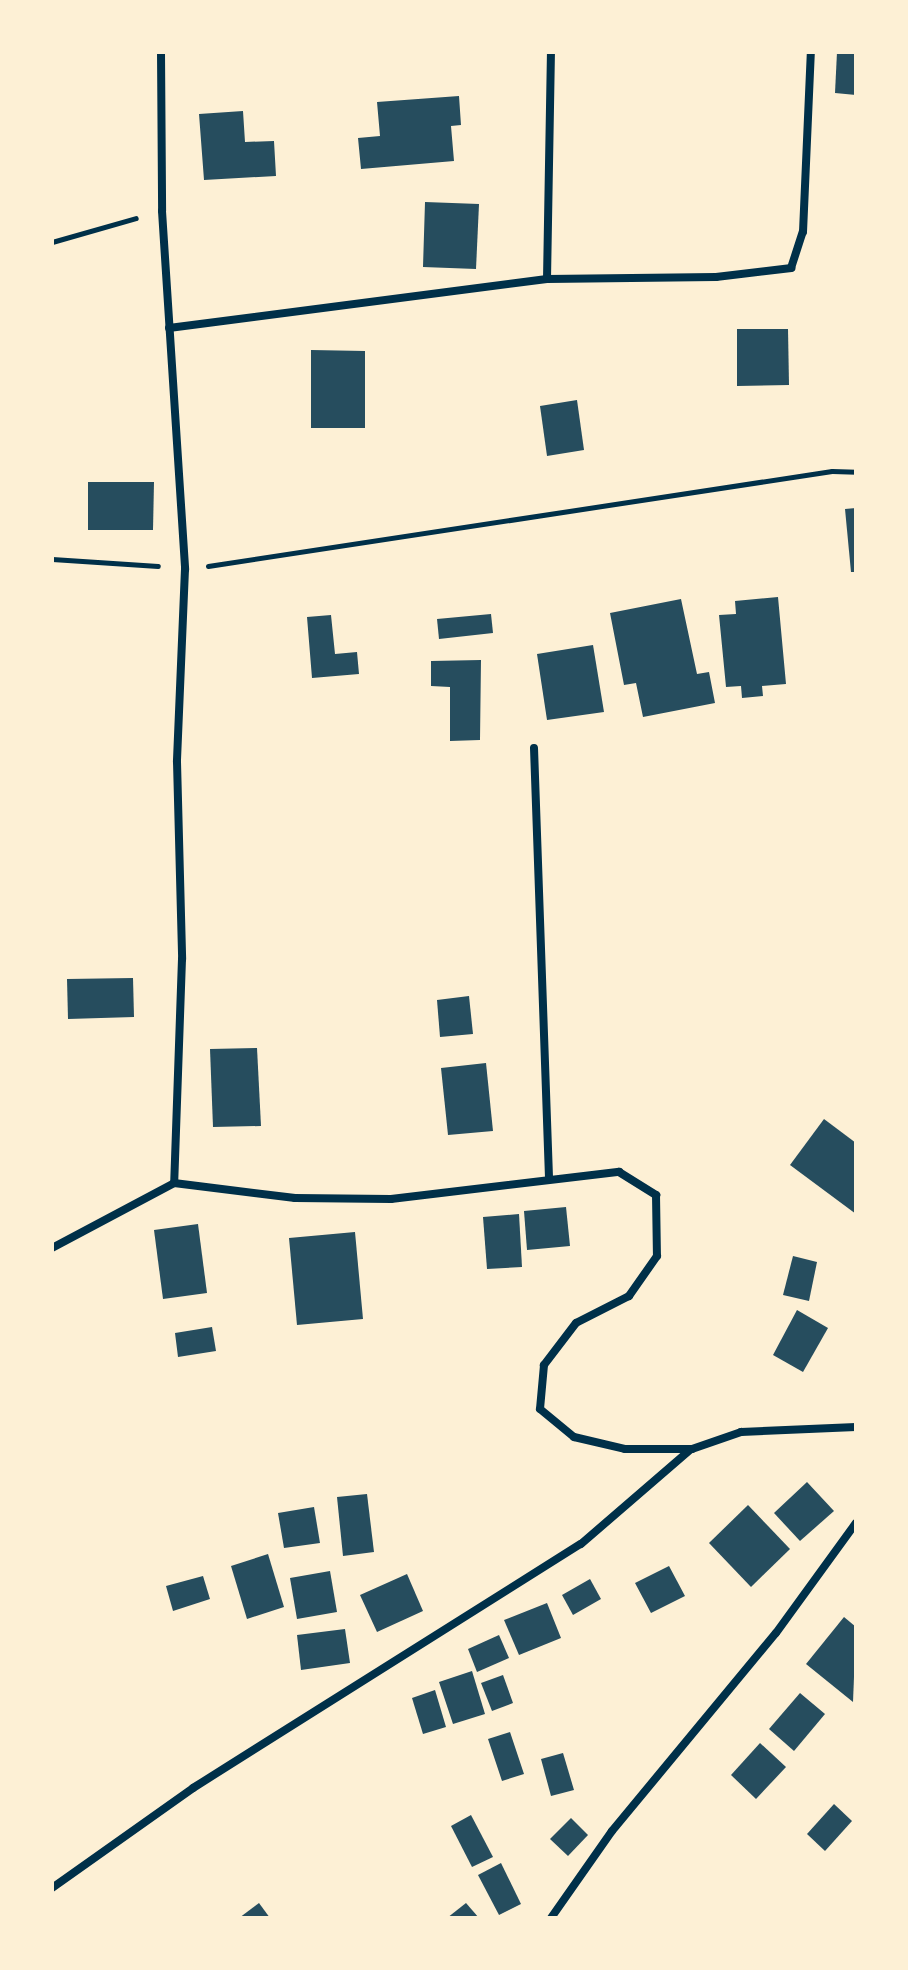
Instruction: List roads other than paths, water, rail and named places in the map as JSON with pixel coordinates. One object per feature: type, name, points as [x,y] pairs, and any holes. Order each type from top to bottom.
[{"type":"street","points":[[161,52],[162,211],[185,569],[177,762],[182,959],[174,1183]]},
{"type":"street","points":[[547,279],[551,52]]},
{"type":"street","points":[[169,328],[547,279],[716,277],[791,268],[803,232],[811,52]]},
{"type":"street","points":[[534,748],[549,1177]]},
{"type":"street","points":[[52,1248],[174,1183],[295,1198],[391,1199],[549,1177],[619,1172],[656,1195],[657,1256],[629,1296],[576,1323],[544,1365],[540,1409],[574,1437],[625,1449],[692,1449],[741,1432],[856,1427]]},
{"type":"street","points":[[52,1888],[193,1788],[581,1544],[692,1449]]},
{"type":"street","points":[[551,1918],[612,1831],[776,1633],[856,1523]]}]
